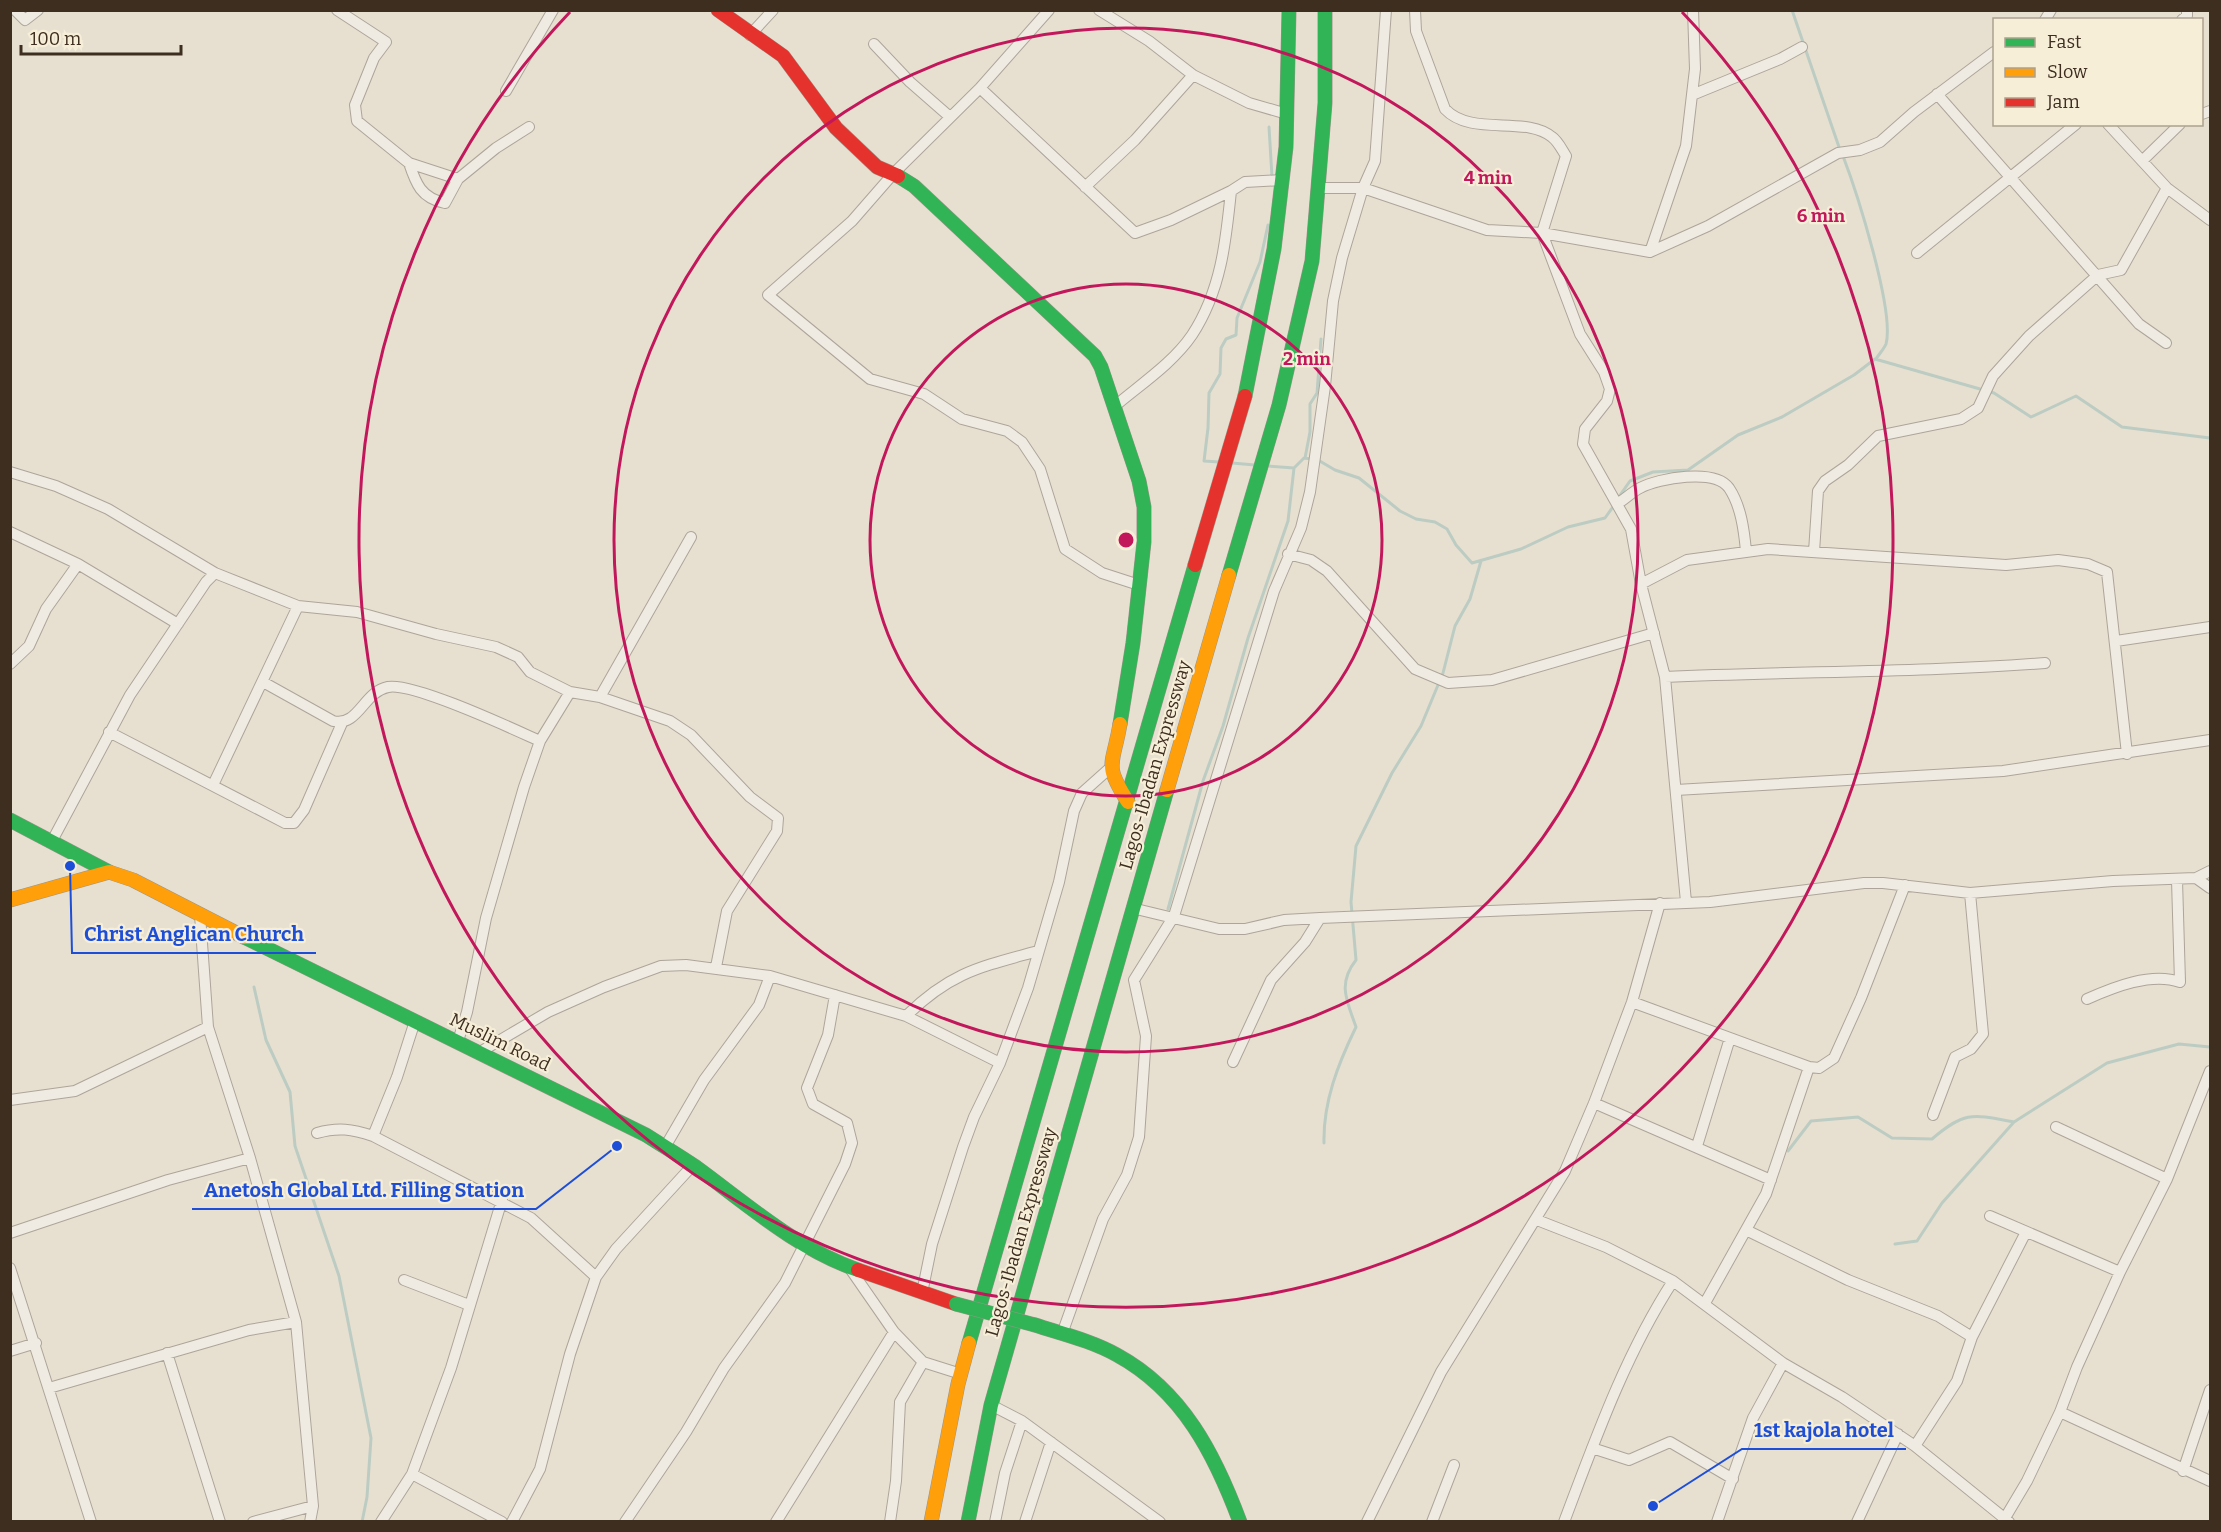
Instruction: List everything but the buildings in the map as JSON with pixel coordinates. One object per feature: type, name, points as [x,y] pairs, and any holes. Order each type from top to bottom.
[{"type":"main road","points":[[718,10],[750,35],[783,56],[831,121],[857,151],[877,167],[914,186],[1095,356],[1115,406],[1144,507],[1140,585],[1119,736],[1110,768],[1115,782],[1128,802]]},
{"type":"main road","name":"Lagos-Ibadan Expressway","points":[[931,1521],[961,1374],[994,1253],[1128,802],[1247,389],[1264,307],[1282,180],[1287,114],[1289,10]]},
{"type":"main road","name":"Lagos-Ibadan Expressway","points":[[968,1521],[991,1405],[1132,908],[1280,405],[1312,261],[1320,188],[1325,103],[1325,10]]},
{"type":"main road","name":"Muslim Road","points":[[10,820],[109,872],[133,880],[414,1021],[591,1106],[665,1147],[805,1246],[851,1270],[956,1304],[1062,1334],[1116,1354],[1139,1367],[1166,1389],[1200,1430],[1226,1483],[1240,1521]]},
{"type":"main road","points":[[10,900],[109,872]]},
{"type":"street","points":[[15,10],[26,20],[38,10]]},
{"type":"street","points":[[338,10],[386,42],[374,58],[355,105],[357,121],[409,163],[458,179]]},
{"type":"street","points":[[506,91],[553,10]]},
{"type":"street","points":[[750,35],[773,10]]},
{"type":"street","points":[[1049,10],[980,88],[893,174],[852,221],[768,294],[870,379],[924,394],[962,418],[1007,431],[1022,442],[1040,469],[1065,549],[1102,573],[1140,585]]},
{"type":"street","points":[[1099,10],[1149,40],[1193,75],[1249,103],[1287,114]]},
{"type":"street","points":[[1062,1334],[1103,1219],[1126,1175],[1139,1137],[1146,1036],[1134,980],[1174,916],[1274,591],[1301,528],[1310,492],[1334,301],[1342,258],[1363,188],[1375,161],[1386,10]]},
{"type":"street","points":[[1415,10],[1416,31],[1446,109],[1454,118],[1535,130],[1552,136],[1566,156],[1542,233],[1580,334],[1604,372],[1610,389],[1607,401],[1585,429],[1583,444],[1631,529],[1641,584],[1665,677],[1686,902]]},
{"type":"street","points":[[1650,252],[1686,146],[1695,69],[1694,10]]},
{"type":"street","points":[[874,44],[910,82],[950,117]]},
{"type":"street","points":[[1692,95],[1780,59],[1802,47]]},
{"type":"street","points":[[1320,188],[1363,188],[1486,230],[1542,233],[1650,252],[1708,226],[1842,152],[1860,150],[1880,142],[1937,94],[1993,53]]},
{"type":"street","points":[[1084,186],[1135,140],[1193,75]]},
{"type":"street","points":[[980,88],[1135,233],[1171,220],[1245,182],[1282,180]]},
{"type":"street","points":[[1937,94],[2098,274],[2139,324],[2166,343]]},
{"type":"street","points":[[1917,253],[2074,126]]},
{"type":"street","points":[[2110,126],[2167,188],[2211,220]]},
{"type":"street","points":[[2142,161],[2178,126]]},
{"type":"street","points":[[409,163],[418,188],[434,201],[445,203],[458,179],[496,148],[529,127]]},
{"type":"street","points":[[1814,552],[1818,491],[1825,481],[1848,465],[1878,436],[1961,419],[1978,408],[1993,376],[2029,336],[2098,274],[2121,270],[2167,188]]},
{"type":"street","points":[[1115,406],[1168,362],[1192,335],[1216,286],[1226,241],[1231,191]]},
{"type":"street","points":[[10,472],[56,486],[108,509],[215,573],[298,606],[357,612],[436,634],[496,647],[518,657],[530,672],[570,692],[600,697],[670,721],[691,735],[750,797],[778,818],[777,831],[727,911],[716,967]]},
{"type":"street","points":[[1617,504],[1641,487],[1680,477],[1717,477],[1729,487],[1743,521],[1746,551]]},
{"type":"street","points":[[10,532],[78,564],[178,624]]},
{"type":"street","points":[[600,697],[691,537]]},
{"type":"street","points":[[1641,584],[1687,560],[1768,549],[2006,565],[2058,560],[2088,564],[2107,572],[2127,754]]},
{"type":"street","points":[[1288,554],[1311,560],[1327,571],[1415,669],[1448,683],[1492,680],[1654,633]]},
{"type":"street","points":[[10,664],[29,646],[46,609],[78,564]]},
{"type":"street","points":[[52,841],[109,732],[178,624],[215,573]]},
{"type":"street","points":[[213,785],[298,606]]},
{"type":"street","points":[[2116,641],[2211,627]]},
{"type":"street","points":[[1665,677],[1779,671],[1888,672],[2045,663]]},
{"type":"street","points":[[263,682],[333,721],[342,723],[350,722],[374,693],[389,687],[450,703],[540,741]]},
{"type":"street","points":[[458,1041],[467,1012],[486,918],[540,741],[570,692]]},
{"type":"street","points":[[109,732],[285,823],[294,823],[304,810],[342,723]]},
{"type":"street","points":[[1676,790],[2003,771],[2211,740]]},
{"type":"street","points":[[922,1293],[932,1244],[963,1147],[974,1117],[1000,1063],[1038,951],[1059,882],[1074,811],[1082,793],[1110,768]]},
{"type":"street","points":[[1132,908],[1219,928],[1245,929],[1284,920],[1710,902],[1864,883],[1905,885],[1970,893],[2113,881],[2177,880],[2196,878],[2211,870]]},
{"type":"street","points":[[2196,878],[2211,888]]},
{"type":"street","points":[[2087,999],[2117,986],[2143,981],[2173,980],[2180,982],[2177,880]]},
{"type":"street","points":[[1632,1002],[1809,1067],[1819,1068],[1834,1058],[1861,998],[1905,885]]},
{"type":"street","points":[[1933,1115],[1955,1058],[1971,1049],[1983,1034],[1970,893]]},
{"type":"street","points":[[1367,1521],[1441,1372],[1537,1221],[1565,1171],[1594,1103],[1632,1002],[1660,903]]},
{"type":"street","points":[[200,915],[208,1027],[250,1158],[296,1322],[313,1506],[310,1521]]},
{"type":"street","points":[[1233,1062],[1271,980],[1305,942],[1320,918]]},
{"type":"street","points":[[906,1016],[932,991],[954,978],[981,967],[1038,951]]},
{"type":"street","points":[[480,1052],[548,1011],[638,973],[661,966],[716,967],[770,976],[906,1016],[1000,1063]]},
{"type":"street","points":[[665,1147],[704,1080],[759,1005],[770,976]]},
{"type":"street","points":[[625,1521],[686,1432],[724,1368],[785,1283],[826,1205],[852,1143],[847,1123],[813,1104],[807,1088],[828,1035],[835,995]]},
{"type":"street","points":[[373,1136],[397,1077],[414,1021]]},
{"type":"street","points":[[10,1100],[75,1091],[208,1027]]},
{"type":"street","points":[[1697,1146],[1730,1038]]},
{"type":"street","points":[[1705,1303],[1771,1180],[1809,1067]]},
{"type":"street","points":[[1537,1221],[1606,1247],[1673,1281],[1783,1363],[1915,1446],[2007,1520],[2060,1412],[2077,1367],[2120,1272],[2167,1179],[2211,1071]]},
{"type":"street","points":[[1594,1103],[1771,1180]]},
{"type":"street","points":[[2056,1127],[2167,1179]]},
{"type":"street","points":[[317,1133],[334,1128],[354,1130],[373,1136],[502,1200],[531,1218],[596,1277]]},
{"type":"street","points":[[10,1233],[168,1180],[250,1158]]},
{"type":"street","points":[[512,1521],[540,1469],[570,1354],[596,1277],[622,1242],[693,1165]]},
{"type":"street","points":[[381,1521],[412,1474],[451,1368],[502,1200]]},
{"type":"street","points":[[1990,1216],[2120,1272]]},
{"type":"street","points":[[1746,1230],[1848,1280],[1938,1316],[1972,1337]]},
{"type":"street","points":[[1915,1446],[1958,1381],[1972,1337],[2026,1232]]},
{"type":"street","points":[[10,1268],[36,1343],[91,1521]]},
{"type":"street","points":[[851,1270],[894,1332],[923,1362],[961,1374]]},
{"type":"street","points":[[404,1280],[469,1305]]},
{"type":"street","points":[[1564,1521],[1592,1448],[1649,1319],[1673,1281]]},
{"type":"street","points":[[50,1388],[249,1330],[296,1322]]},
{"type":"street","points":[[776,1521],[894,1332]]},
{"type":"street","points":[[10,1351],[36,1343]]},
{"type":"street","points":[[167,1353],[220,1521]]},
{"type":"street","points":[[890,1521],[896,1481],[900,1402],[923,1362]]},
{"type":"street","points":[[1717,1521],[1753,1418],[1783,1363]]},
{"type":"street","points":[[2183,1471],[2211,1390]]},
{"type":"street","points":[[991,1405],[1022,1421],[1160,1521]]},
{"type":"street","points":[[2060,1412],[2183,1471],[2211,1481]]},
{"type":"street","points":[[996,1521],[1005,1473],[1022,1421]]},
{"type":"street","points":[[1857,1521],[1898,1434]]},
{"type":"street","points":[[1025,1521],[1051,1442]]},
{"type":"street","points":[[1592,1448],[1629,1460],[1670,1442],[1733,1479]]},
{"type":"street","points":[[1432,1521],[1454,1465]]},
{"type":"street","points":[[412,1474],[502,1521]]},
{"type":"street","points":[[253,1521],[313,1506]]},
{"type":"waterway","points":[[1792,10],[1840,150]]},
{"type":"waterway","points":[[1269,127],[1272,177]]},
{"type":"waterway","points":[[1843,156],[1873,250],[1885,305],[1886,344],[1876,359]]},
{"type":"waterway","points":[[1219,462],[1204,461],[1209,393],[1220,374],[1221,348],[1226,339],[1236,335],[1237,318],[1260,262],[1268,225]]},
{"type":"waterway","points":[[1305,458],[1310,432],[1310,404],[1317,393],[1321,339]]},
{"type":"waterway","points":[[1618,498],[1630,481],[1653,472],[1688,470],[1738,435],[1782,417],[1854,375],[1875,359],[1994,393],[2031,417],[2076,396],[2122,427],[2210,438]]},
{"type":"waterway","points":[[1267,466],[1294,468],[1304,458],[1311,459]]},
{"type":"waterway","points":[[1318,460],[1335,470],[1359,478],[1400,511],[1416,519],[1435,522],[1447,529],[1456,545],[1472,563],[1521,549],[1568,527],[1605,518],[1615,504]]},
{"type":"waterway","points":[[1232,463],[1255,465]]},
{"type":"waterway","points":[[1168,909],[1203,781],[1223,726],[1248,638],[1288,521],[1294,468]]},
{"type":"waterway","points":[[1324,1143],[1329,1098],[1343,1055],[1356,1027],[1347,1001],[1345,985],[1350,969],[1356,960],[1351,902],[1356,846],[1392,773],[1421,726],[1443,673],[1455,626],[1470,599],[1481,561]]},
{"type":"waterway","points":[[254,987],[266,1040],[290,1092],[295,1146],[339,1276],[371,1438],[367,1497],[362,1522]]},
{"type":"waterway","points":[[1895,1244],[1917,1241],[1942,1203],[2014,1122],[2107,1063],[2179,1044],[2210,1047]]},
{"type":"waterway","points":[[1788,1151],[1811,1121],[1858,1117],[1892,1138],[1932,1139],[1953,1123],[1970,1117],[1988,1117],[2014,1122]]},
{"type":"traffic: fast","points":[[1245,396],[1274,249],[1286,147],[1289,10]]},
{"type":"traffic: fast","points":[[1229,575],[1279,405],[1312,261],[1325,103],[1325,10]]},
{"type":"traffic: fast","points":[[898,176],[914,186],[1095,356],[1101,367],[1139,481],[1144,507],[1144,542],[1133,643],[1120,724]]},
{"type":"traffic: fast","points":[[969,1343],[1195,565]]},
{"type":"traffic: fast","points":[[968,1522],[991,1405],[1167,790]]},
{"type":"traffic: fast","points":[[10,820],[109,872]]},
{"type":"traffic: fast","points":[[244,937],[646,1135],[696,1167],[794,1238],[858,1270]]},
{"type":"traffic: fast","points":[[956,1304],[1035,1325]]},
{"type":"traffic: fast","points":[[1035,1325],[1107,1350],[1140,1370],[1161,1387],[1194,1427],[1207,1449],[1220,1473],[1240,1522]]},
{"type":"traffic: slow","points":[[1167,790],[1229,575]]},
{"type":"traffic: slow","points":[[1120,724],[1112,764],[1115,779],[1128,802]]},
{"type":"traffic: slow","points":[[10,900],[109,872],[133,880],[244,937]]},
{"type":"traffic: slow","points":[[931,1522],[958,1384],[969,1343]]},
{"type":"traffic: jam","points":[[718,10],[783,56],[836,128],[877,167],[898,176]]},
{"type":"traffic: jam","points":[[1195,565],[1245,396]]},
{"type":"traffic: jam","points":[[858,1270],[956,1304]]},
{"type":"place","name":"Christ Anglican Church","points":[[70,866]]},
{"type":"place","name":"Anetosh Global Ltd. Filling Station","points":[[617,1146]]},
{"type":"place","name":"1st kajola hotel","points":[[1653,1506]]}]
